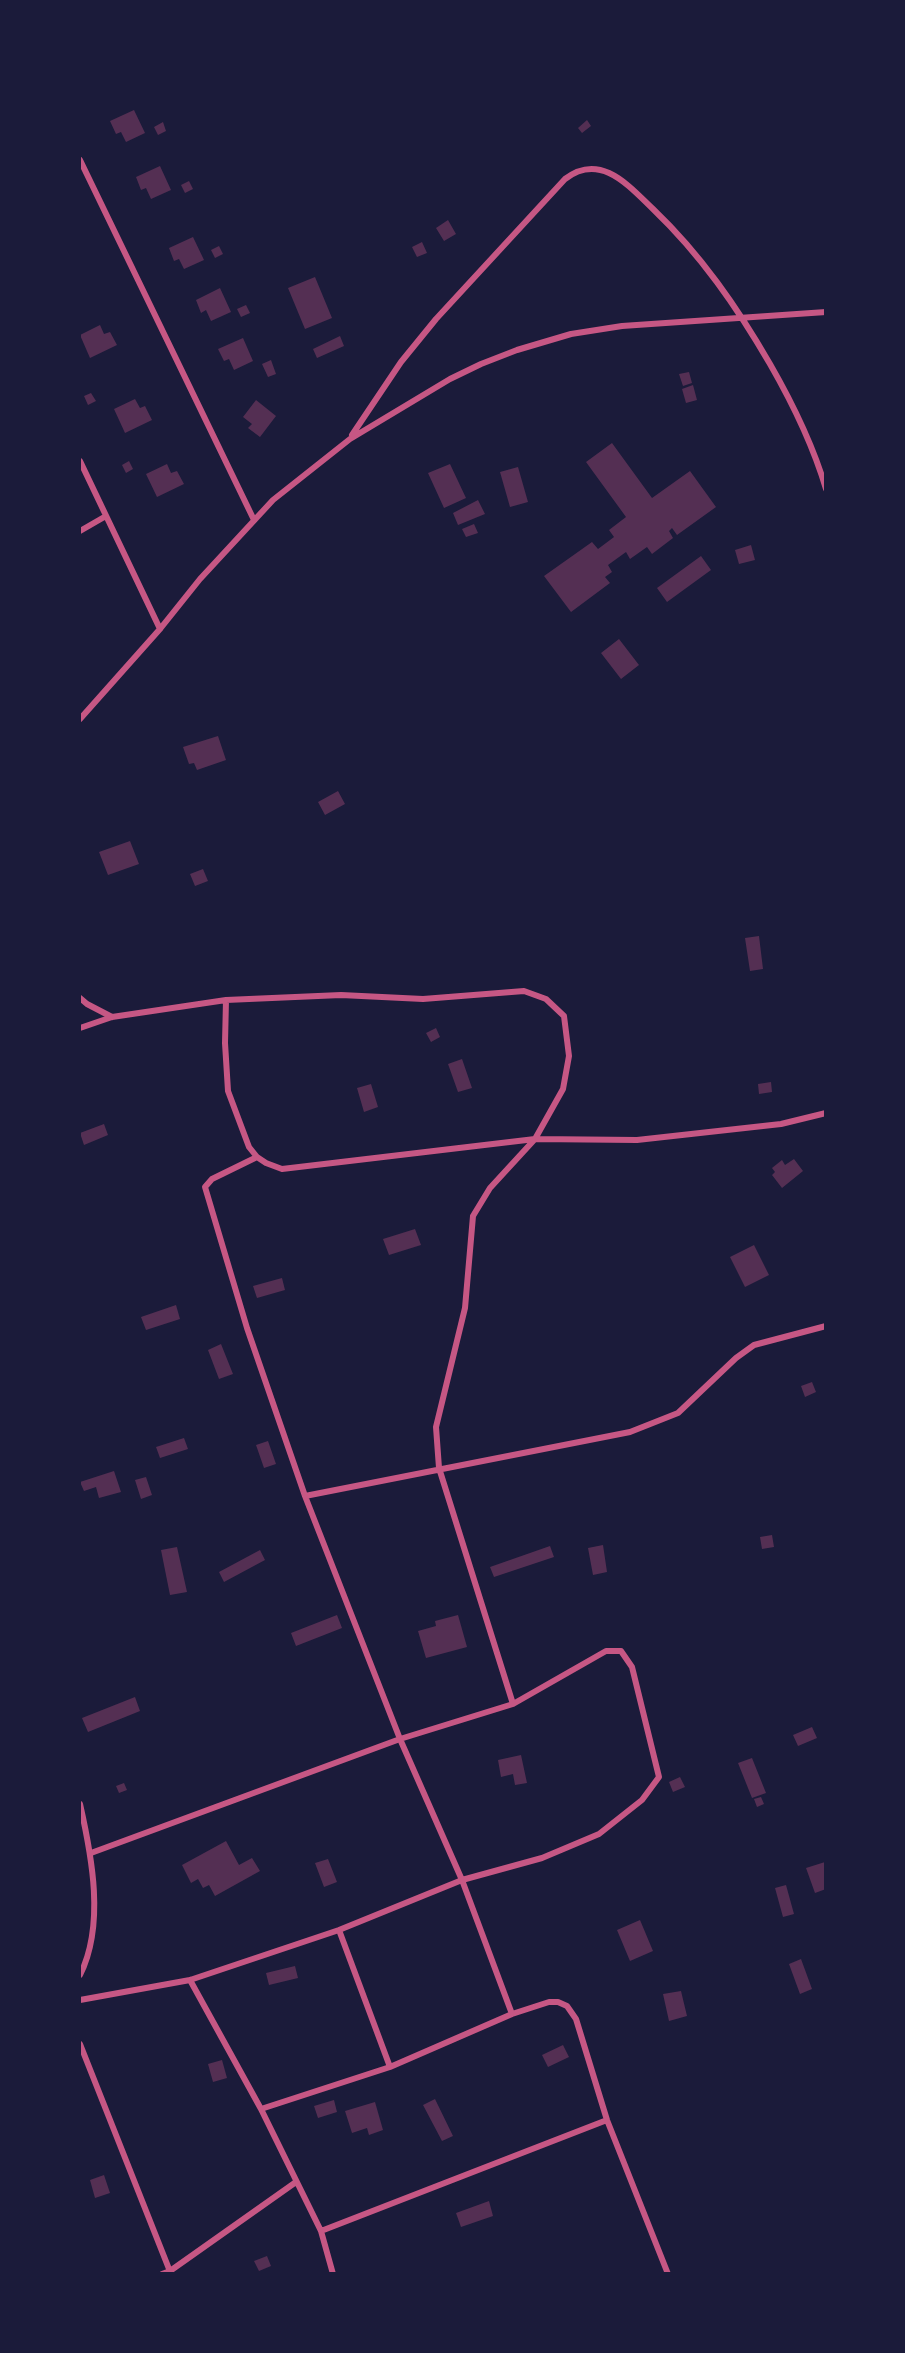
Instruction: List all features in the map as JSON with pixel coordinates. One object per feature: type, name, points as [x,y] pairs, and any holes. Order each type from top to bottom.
[{"type":"street","points":[[80,160],[254,520]]},
{"type":"street","points":[[350,439],[402,362],[436,319],[565,179],[585,169],[596,168],[607,172],[636,194],[706,266],[743,317],[802,425],[819,465],[825,489]]},
{"type":"street","points":[[80,719],[160,629],[200,579],[273,500],[350,439],[450,379],[481,364],[542,341],[622,326],[825,312]]},
{"type":"street","points":[[80,461],[160,629]]},
{"type":"street","points":[[80,531],[106,516]]},
{"type":"street","points":[[80,1028],[112,1017],[226,1000],[341,995],[423,999],[524,991],[546,999],[564,1016],[570,1056],[563,1089],[535,1139],[490,1188],[473,1216],[465,1308],[436,1427],[439,1468],[513,1704]]},
{"type":"street","points":[[80,998],[112,1017]]},
{"type":"street","points":[[226,1000],[225,1043],[228,1091],[249,1147],[257,1157],[282,1169],[535,1139],[637,1140],[781,1124],[825,1113]]},
{"type":"street","points":[[257,1157],[212,1179],[205,1187],[247,1329],[305,1496],[400,1739],[462,1880],[512,2014]]},
{"type":"street","points":[[305,1496],[630,1432],[678,1413],[735,1358],[754,1345],[825,1326]]},
{"type":"street","points":[[80,2000],[190,1980],[339,1930],[462,1880],[542,1858],[599,1834],[642,1800],[659,1777],[632,1667],[621,1651],[606,1651],[513,1704],[400,1739],[91,1853]]},
{"type":"street","points":[[80,1804],[91,1853],[94,1893],[89,1954],[80,1975]]},
{"type":"street","points":[[339,1930],[390,2067]]},
{"type":"street","points":[[190,1980],[261,2109],[321,2231],[333,2274]]},
{"type":"street","points":[[261,2109],[390,2067],[512,2014],[549,2002],[558,2002],[572,2011],[576,2019],[607,2120],[668,2274]]},
{"type":"street","points":[[80,2044],[171,2272]]},
{"type":"street","points":[[321,2231],[607,2120]]},
{"type":"street","points":[[162,2274],[171,2272],[296,2182]]},
{"type":"building","points":[[134,110],[145,133],[126,142],[121,132],[116,134],[110,121]]},
{"type":"building","points":[[587,120],[591,126],[582,133],[578,128]]},
{"type":"building","points":[[163,122],[166,131],[158,135],[154,127]]},
{"type":"building","points":[[160,166],[171,190],[151,199],[146,188],[141,190],[136,177]]},
{"type":"building","points":[[189,181],[193,189],[185,193],[181,185]]},
{"type":"building","points":[[448,220],[456,234],[444,241],[436,228]]},
{"type":"building","points":[[193,237],[204,260],[184,269],[179,259],[174,261],[169,248]]},
{"type":"building","points":[[422,242],[427,253],[417,257],[412,247]]},
{"type":"building","points":[[219,246],[223,254],[215,258],[211,250]]},
{"type":"building","points":[[315,277],[332,318],[305,329],[288,288]]},
{"type":"building","points":[[220,288],[231,312],[211,321],[206,310],[201,313],[196,300]]},
{"type":"building","points":[[246,305],[250,313],[241,317],[237,309]]},
{"type":"building","points":[[100,325],[104,334],[110,332],[117,345],[90,358],[80,335]]},
{"type":"building","points":[[340,336],[344,346],[317,358],[313,349]]},
{"type":"building","points":[[243,338],[253,361],[234,370],[229,359],[224,361],[218,349]]},
{"type":"building","points":[[271,360],[276,374],[268,377],[262,364]]},
{"type":"building","points":[[689,372],[692,383],[683,386],[679,374]]},
{"type":"building","points":[[693,385],[697,400],[686,403],[682,389]]},
{"type":"building","points":[[91,393],[96,401],[88,405],[84,396]]},
{"type":"building","points":[[135,399],[140,408],[145,406],[152,420],[125,433],[114,409]]},
{"type":"building","points":[[256,400],[276,416],[260,437],[248,428],[252,424],[243,417]]},
{"type":"building","points":[[612,443],[652,498],[690,471],[716,507],[677,535],[672,528],[669,531],[673,538],[652,554],[647,547],[630,559],[626,552],[608,565],[612,572],[605,577],[610,583],[571,612],[544,576],[592,542],[598,549],[614,537],[609,530],[626,517],[586,462]]},
{"type":"building","points":[[129,461],[133,469],[126,473],[122,465]]},
{"type":"building","points":[[167,464],[171,473],[177,471],[184,484],[157,497],[146,474]]},
{"type":"building","points":[[450,464],[466,498],[444,508],[428,473]]},
{"type":"building","points":[[518,467],[528,502],[510,507],[500,472]]},
{"type":"building","points":[[478,500],[485,514],[458,525],[453,513]]},
{"type":"building","points":[[474,524],[478,533],[466,537],[462,529]]},
{"type":"building","points":[[751,545],[755,560],[739,564],[735,550]]},
{"type":"building","points":[[701,556],[711,570],[667,602],[657,588]]},
{"type":"building","points":[[619,639],[639,665],[621,679],[601,653]]},
{"type":"building","points":[[218,736],[226,760],[197,770],[194,763],[189,764],[183,747]]},
{"type":"building","points":[[338,791],[345,804],[325,815],[318,802]]},
{"type":"building","points":[[130,841],[139,864],[108,875],[99,852]]},
{"type":"building","points":[[203,869],[208,881],[195,886],[190,874]]},
{"type":"building","points":[[759,936],[763,969],[750,971],[745,938]]},
{"type":"building","points":[[436,1028],[440,1037],[431,1042],[426,1033]]},
{"type":"building","points":[[462,1059],[472,1088],[458,1092],[448,1064]]},
{"type":"building","points":[[771,1082],[772,1092],[759,1094],[758,1084]]},
{"type":"building","points":[[371,1084],[378,1107],[364,1112],[357,1088]]},
{"type":"building","points":[[104,1124],[108,1135],[84,1145],[80,1133]]},
{"type":"building","points":[[794,1159],[803,1171],[782,1188],[772,1175],[775,1172],[772,1168],[782,1160],[785,1165]]},
{"type":"building","points":[[415,1229],[421,1245],[389,1255],[383,1239]]},
{"type":"building","points":[[754,1245],[769,1275],[745,1287],[730,1257]]},
{"type":"building","points":[[282,1278],[285,1290],[257,1298],[253,1286]]},
{"type":"building","points":[[176,1305],[180,1319],[146,1330],[141,1317]]},
{"type":"building","points":[[221,1344],[233,1374],[219,1379],[208,1350]]},
{"type":"building","points":[[812,1382],[816,1392],[805,1397],[801,1386]]},
{"type":"building","points":[[184,1438],[188,1449],[160,1458],[156,1447]]},
{"type":"building","points":[[268,1441],[276,1464],[264,1468],[256,1445]]},
{"type":"building","points":[[114,1471],[121,1492],[99,1498],[96,1487],[84,1491],[80,1482]]},
{"type":"building","points":[[146,1477],[152,1495],[141,1499],[135,1480]]},
{"type":"building","points":[[772,1535],[774,1547],[762,1549],[760,1537]]},
{"type":"building","points":[[603,1545],[607,1572],[593,1575],[588,1548]]},
{"type":"building","points":[[550,1546],[554,1557],[494,1577],[490,1567]]},
{"type":"building","points":[[177,1547],[187,1592],[170,1595],[161,1550]]},
{"type":"building","points":[[260,1550],[265,1560],[224,1582],[219,1572]]},
{"type":"building","points":[[337,1615],[342,1628],[296,1646],[291,1633]]},
{"type":"building","points":[[458,1615],[467,1647],[426,1658],[418,1631],[436,1626],[435,1621]]},
{"type":"building","points":[[135,1697],[140,1711],[88,1732],[82,1718]]},
{"type":"building","points":[[812,1727],[817,1738],[798,1746],[793,1735]]},
{"type":"building","points":[[521,1755],[527,1783],[515,1785],[513,1774],[501,1777],[498,1760]]},
{"type":"building","points":[[752,1758],[766,1793],[752,1798],[738,1763]]},
{"type":"building","points":[[680,1777],[685,1787],[673,1792],[669,1782]]},
{"type":"building","points":[[124,1783],[127,1790],[119,1793],[116,1786]]},
{"type":"building","points":[[761,1797],[764,1804],[757,1807],[754,1799]]},
{"type":"building","points":[[226,1841],[239,1865],[252,1858],[260,1871],[215,1896],[209,1885],[203,1888],[198,1879],[191,1883],[182,1865]]},
{"type":"building","points":[[328,1859],[337,1882],[324,1887],[315,1863]]},
{"type":"building","points":[[825,1862],[826,1889],[815,1893],[806,1868]]},
{"type":"building","points":[[786,1885],[794,1914],[783,1917],[775,1888]]},
{"type":"building","points":[[640,1920],[653,1951],[630,1961],[617,1930]]},
{"type":"building","points":[[801,1959],[812,1989],[800,1994],[789,1964]]},
{"type":"building","points":[[295,1966],[298,1978],[269,1985],[266,1973]]},
{"type":"building","points":[[681,1991],[687,2016],[669,2021],[663,1994]]},
{"type":"building","points":[[563,2045],[569,2057],[548,2067],[542,2055]]},
{"type":"building","points":[[222,2060],[227,2078],[213,2082],[208,2064]]},
{"type":"building","points":[[435,2099],[453,2136],[442,2141],[423,2105]]},
{"type":"building","points":[[334,2100],[337,2112],[318,2118],[314,2106]]},
{"type":"building","points":[[375,2102],[383,2130],[369,2135],[367,2128],[352,2133],[345,2111]]},
{"type":"building","points":[[104,2175],[110,2193],[95,2198],[90,2180]]},
{"type":"building","points":[[489,2201],[493,2216],[461,2227],[456,2213]]},
{"type":"building","points":[[267,2256],[271,2266],[259,2271],[254,2261]]}]
